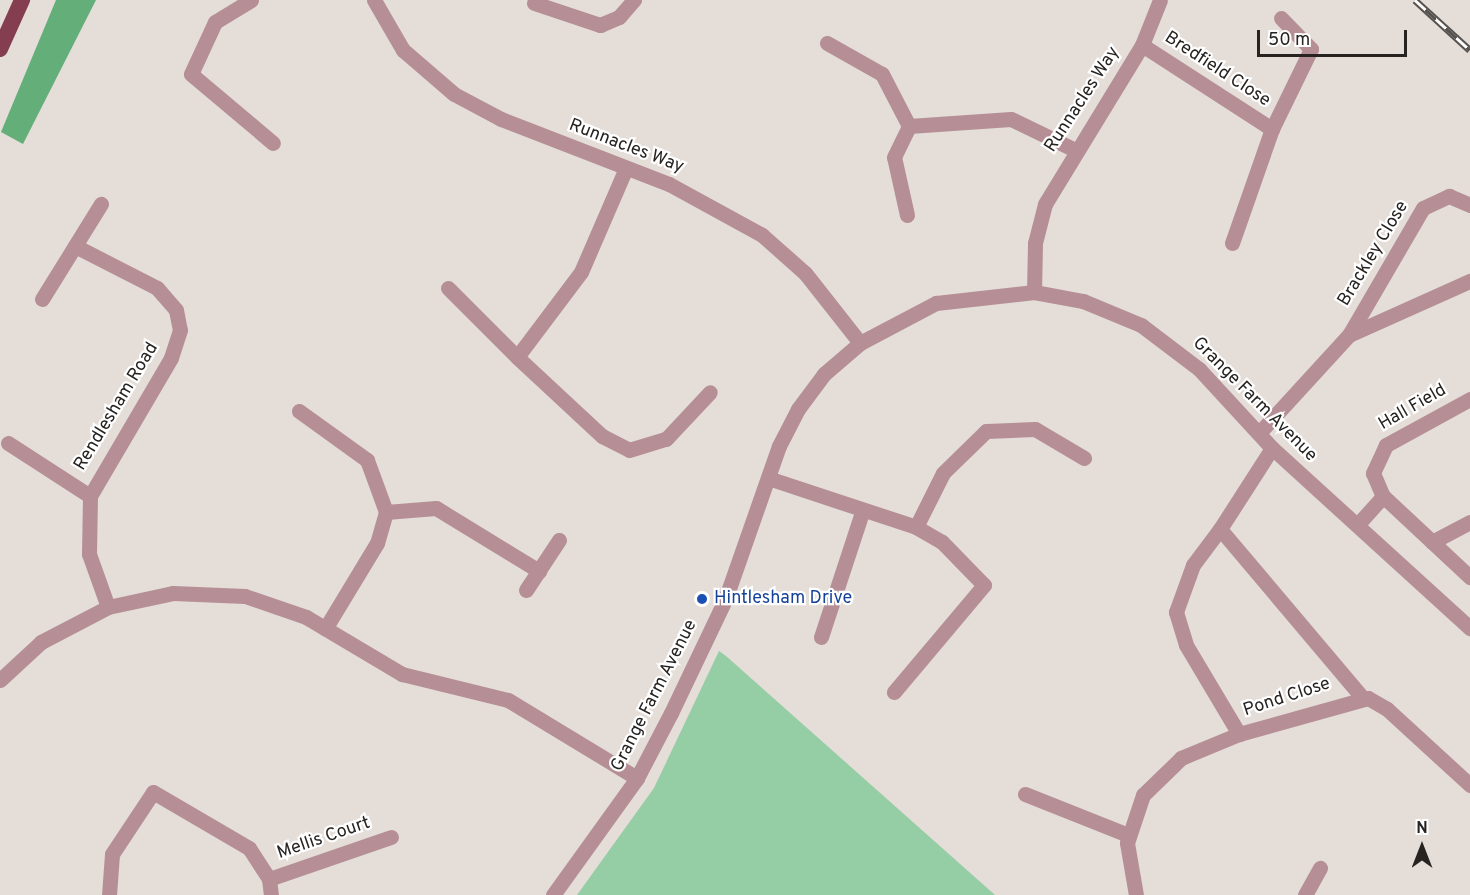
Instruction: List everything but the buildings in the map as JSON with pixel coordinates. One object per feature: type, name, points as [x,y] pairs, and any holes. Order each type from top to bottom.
[{"type":"highway","points":[[0,49],[22,0]]},
{"type":"street","points":[[251,0],[215,22],[191,74],[273,143]]},
{"type":"street","name":"Runnacles Way","points":[[374,0],[403,50],[454,94],[501,119],[690,193],[762,236],[805,273],[860,343]]},
{"type":"street","points":[[534,3],[600,25],[619,17],[634,0]]},
{"type":"street","name":"Runnacles Way","points":[[1034,292],[1039,222],[1073,149],[1142,45],[1160,0]]},
{"type":"street","name":"Bredfield Close","points":[[1232,243],[1272,129],[1311,50],[1281,18]]},
{"type":"street","points":[[827,43],[882,74],[909,126]]},
{"type":"street","name":"Bredfield Close","points":[[1142,45],[1272,129]]},
{"type":"street","points":[[909,126],[1011,119],[1073,149]]},
{"type":"street","points":[[907,215],[894,157],[909,126]]},
{"type":"street","points":[[517,357],[581,272],[626,168]]},
{"type":"street","name":"Brackley Close","points":[[1260,432],[1349,335],[1423,208],[1449,196],[1470,205]]},
{"type":"street","points":[[42,299],[100,204]]},
{"type":"street","name":"Rendlesham Road","points":[[75,246],[157,288],[176,310],[180,330],[171,358],[90,496],[88,554],[108,607]]},
{"type":"street","name":"Brackley Close","points":[[1349,335],[1470,281]]},
{"type":"street","points":[[448,288],[517,357],[602,436],[629,450],[666,439],[710,392]]},
{"type":"street","name":"Grange Farm Avenue","points":[[553,895],[637,778],[725,600],[768,478],[798,409],[824,374],[860,343],[936,303],[1034,292],[1090,303],[1141,325],[1199,369],[1260,432],[1272,448],[1359,523],[1470,628]]},
{"type":"street","name":"Hall Field","points":[[1380,493],[1374,464],[1386,445],[1470,399]]},
{"type":"street","points":[[299,411],[367,460],[386,512],[377,543],[325,629]]},
{"type":"street","points":[[916,527],[949,465],[986,431],[1035,429],[1084,458]]},
{"type":"street","points":[[8,443],[90,496]]},
{"type":"street","name":"Pond Close","points":[[1220,529],[1362,697],[1239,734],[1186,645],[1176,612],[1193,565],[1220,529],[1272,448]]},
{"type":"street","points":[[768,478],[862,512],[916,527],[942,542],[984,585],[894,692]]},
{"type":"street","points":[[1359,523],[1380,493],[1470,577]]},
{"type":"street","points":[[386,512],[436,508],[539,571]]},
{"type":"street","points":[[821,637],[862,512]]},
{"type":"street","points":[[1432,542],[1470,522]]},
{"type":"street","points":[[526,590],[559,540]]},
{"type":"street","points":[[0,680],[41,642],[108,607],[173,593],[218,593],[286,608],[402,674],[508,700],[637,778]]},
{"type":"street","points":[[1362,697],[1387,709],[1470,786]]},
{"type":"street","points":[[1136,895],[1126,856],[1128,835],[1143,795],[1162,772],[1191,753],[1239,734]]},
{"type":"street","points":[[110,895],[112,854],[153,792],[249,848],[269,879],[271,895]]},
{"type":"street","points":[[1024,794],[1128,835]]},
{"type":"street","name":"Mellis Court","points":[[269,879],[391,837]]},
{"type":"street","points":[[1305,895],[1320,868]]},
{"type":"green space","points":[[56,0],[96,0],[23,144],[1,132]]},
{"type":"green space","points":[[719,651],[995,895],[577,895],[654,788]]},
{"type":"railway","points":[[1415,0],[1470,50]]},
{"type":"place","name":"Hintlesham Drive","points":[[702,599]]}]
